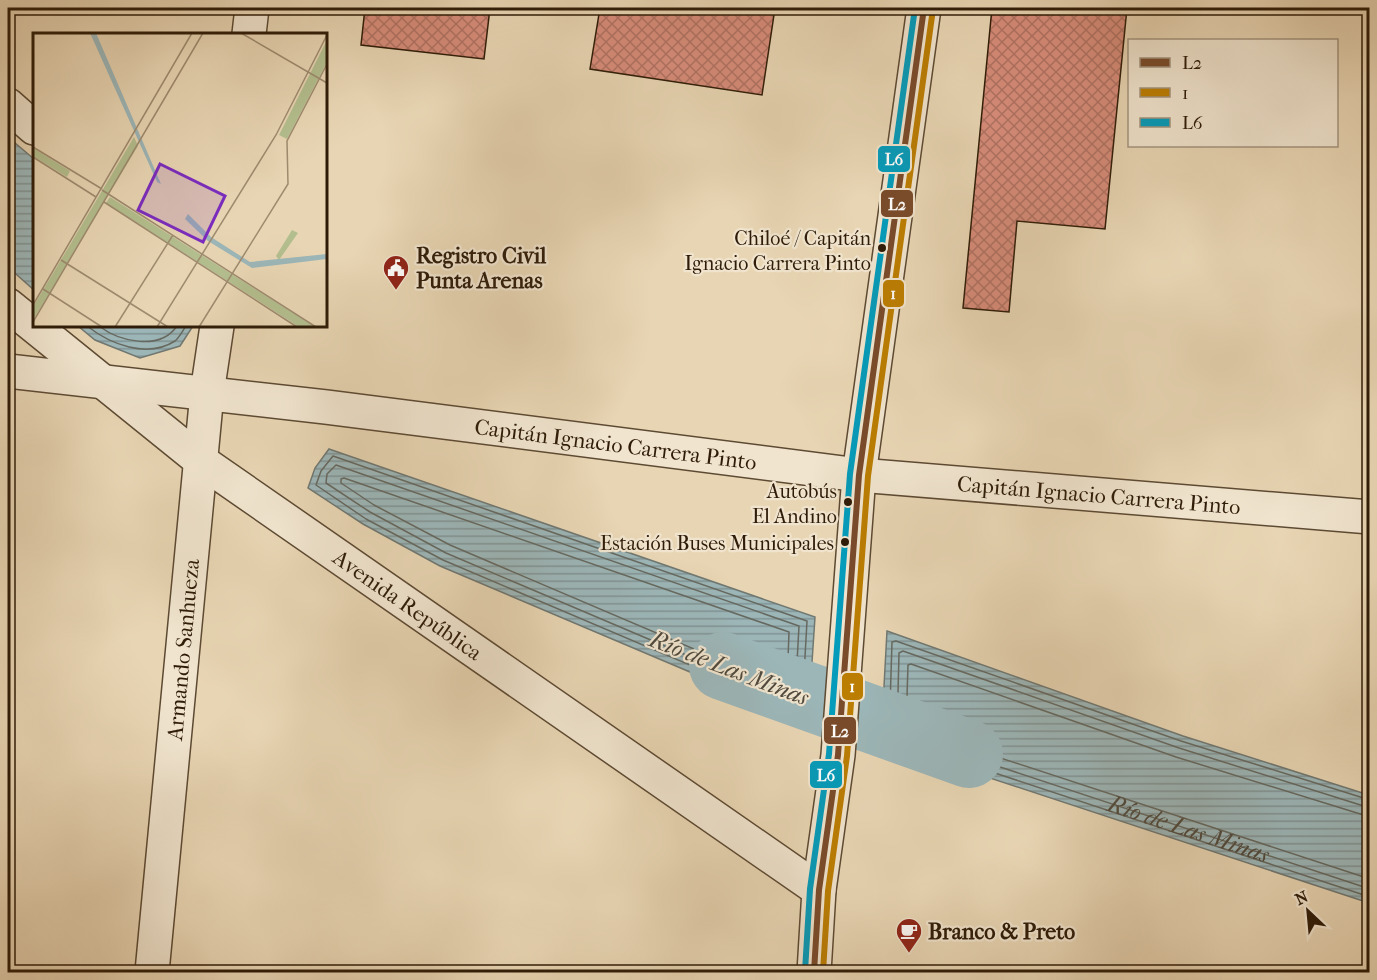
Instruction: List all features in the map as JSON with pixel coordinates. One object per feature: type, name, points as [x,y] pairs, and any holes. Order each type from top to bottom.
[{"type":"street","points":[[249,33],[252,8]]},
{"type":"street","points":[[814,972],[819,890],[838,754],[859,475],[924,8]]},
{"type":"street","points":[[8,105],[33,127]]},
{"type":"street","name":"Avenida República","points":[[8,304],[33,325]]},
{"type":"street","name":"Avenida República","points":[[35,327],[96,379],[201,461],[819,890]]},
{"type":"street","name":"Armando Sanhueza","points":[[152,972],[207,393],[217,327]]},
{"type":"street","name":"Capitán Ignacio Carrera Pinto","points":[[8,371],[96,379],[326,407],[859,475],[1370,517]]},
{"type":"water","points":[[8,137],[33,158],[33,289],[8,267]]},
{"type":"water","points":[[79,327],[192,327],[180,346],[140,358],[95,340]]},
{"type":"water","points":[[329,449],[815,617],[808,722],[440,566],[363,524],[308,488],[315,468]]},
{"type":"water","points":[[887,631],[1183,736],[1369,795],[1369,903],[881,742]]},
{"type":"building","points":[[365,8],[490,8],[484,59],[361,45]]},
{"type":"building","points":[[600,8],[775,8],[762,95],[590,69]]},
{"type":"building","points":[[992,8],[1127,8],[1105,229],[1017,221],[1009,312],[963,308]]},
{"type":"waterway","name":"Río de Las Minas","points":[[723,666],[969,754]]},
{"type":"transit line","name":"L6","points":[[805,971],[810,889],[829,754],[850,474],[915,8]]},
{"type":"transit line","name":"L2","points":[[814,972],[819,890],[838,755],[859,475],[924,8]]},
{"type":"transit line","name":"1","points":[[823,972],[828,891],[847,756],[868,476],[933,9]]},
{"type":"place","name":"Chiloé / Capitán Ignacio Carrera Pinto","points":[[882,248]]},
{"type":"place","name":"Registro Civil Punta Arenas","points":[[396,291]]},
{"type":"place","name":"Autobús El Andino","points":[[848,502]]},
{"type":"place","name":"Estación Buses Municipales","points":[[845,542]]},
{"type":"place","name":"Branco & Preto","points":[[909,954]]}]
